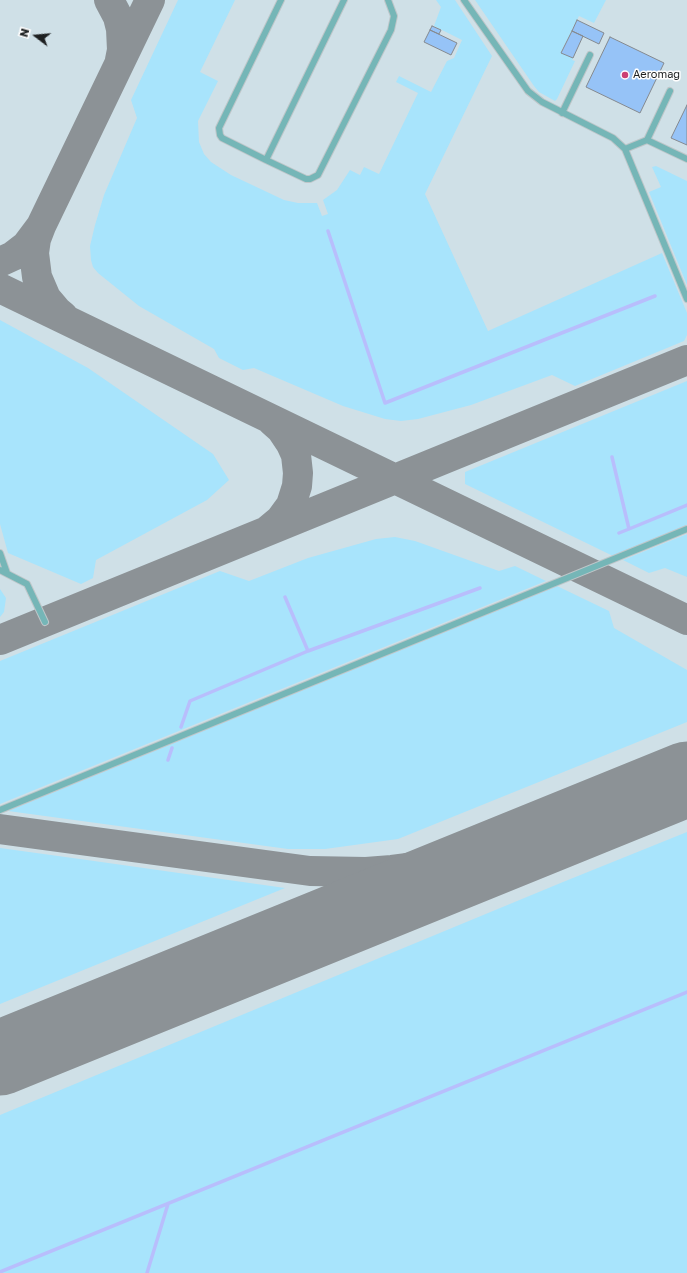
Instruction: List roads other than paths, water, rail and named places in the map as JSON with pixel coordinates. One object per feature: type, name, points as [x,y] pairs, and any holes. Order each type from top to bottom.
[{"type":"lane","points":[[281,0],[219,128],[222,138],[306,179],[310,179],[318,175],[391,30],[394,16],[388,0]]},
{"type":"lane","points":[[266,160],[344,0]]},
{"type":"lane","points":[[464,0],[528,91],[542,102],[613,138],[625,148],[687,299]]},
{"type":"lane","points":[[562,113],[590,55]]},
{"type":"lane","points":[[625,148],[646,140],[670,91]]},
{"type":"lane","points":[[646,140],[687,159]]},
{"type":"lane","points":[[0,810],[687,529]]},
{"type":"lane","points":[[0,552],[7,573]]},
{"type":"lane","points":[[0,570],[27,584],[45,622]]},
{"type":"waterway","points":[[328,231],[385,403],[655,296]]},
{"type":"waterway","points":[[612,457],[629,529],[687,505]]},
{"type":"waterway","points":[[619,533],[629,529]]},
{"type":"waterway","points":[[181,727],[190,701],[308,651],[480,588]]},
{"type":"waterway","points":[[285,597],[308,651]]},
{"type":"waterway","points":[[168,760],[172,748]]},
{"type":"waterway","points":[[0,1272],[687,992]]},
{"type":"waterway","points":[[147,1273],[168,1204]]},
{"type":"place","name":"Aeromag","points":[[625,75]]}]
